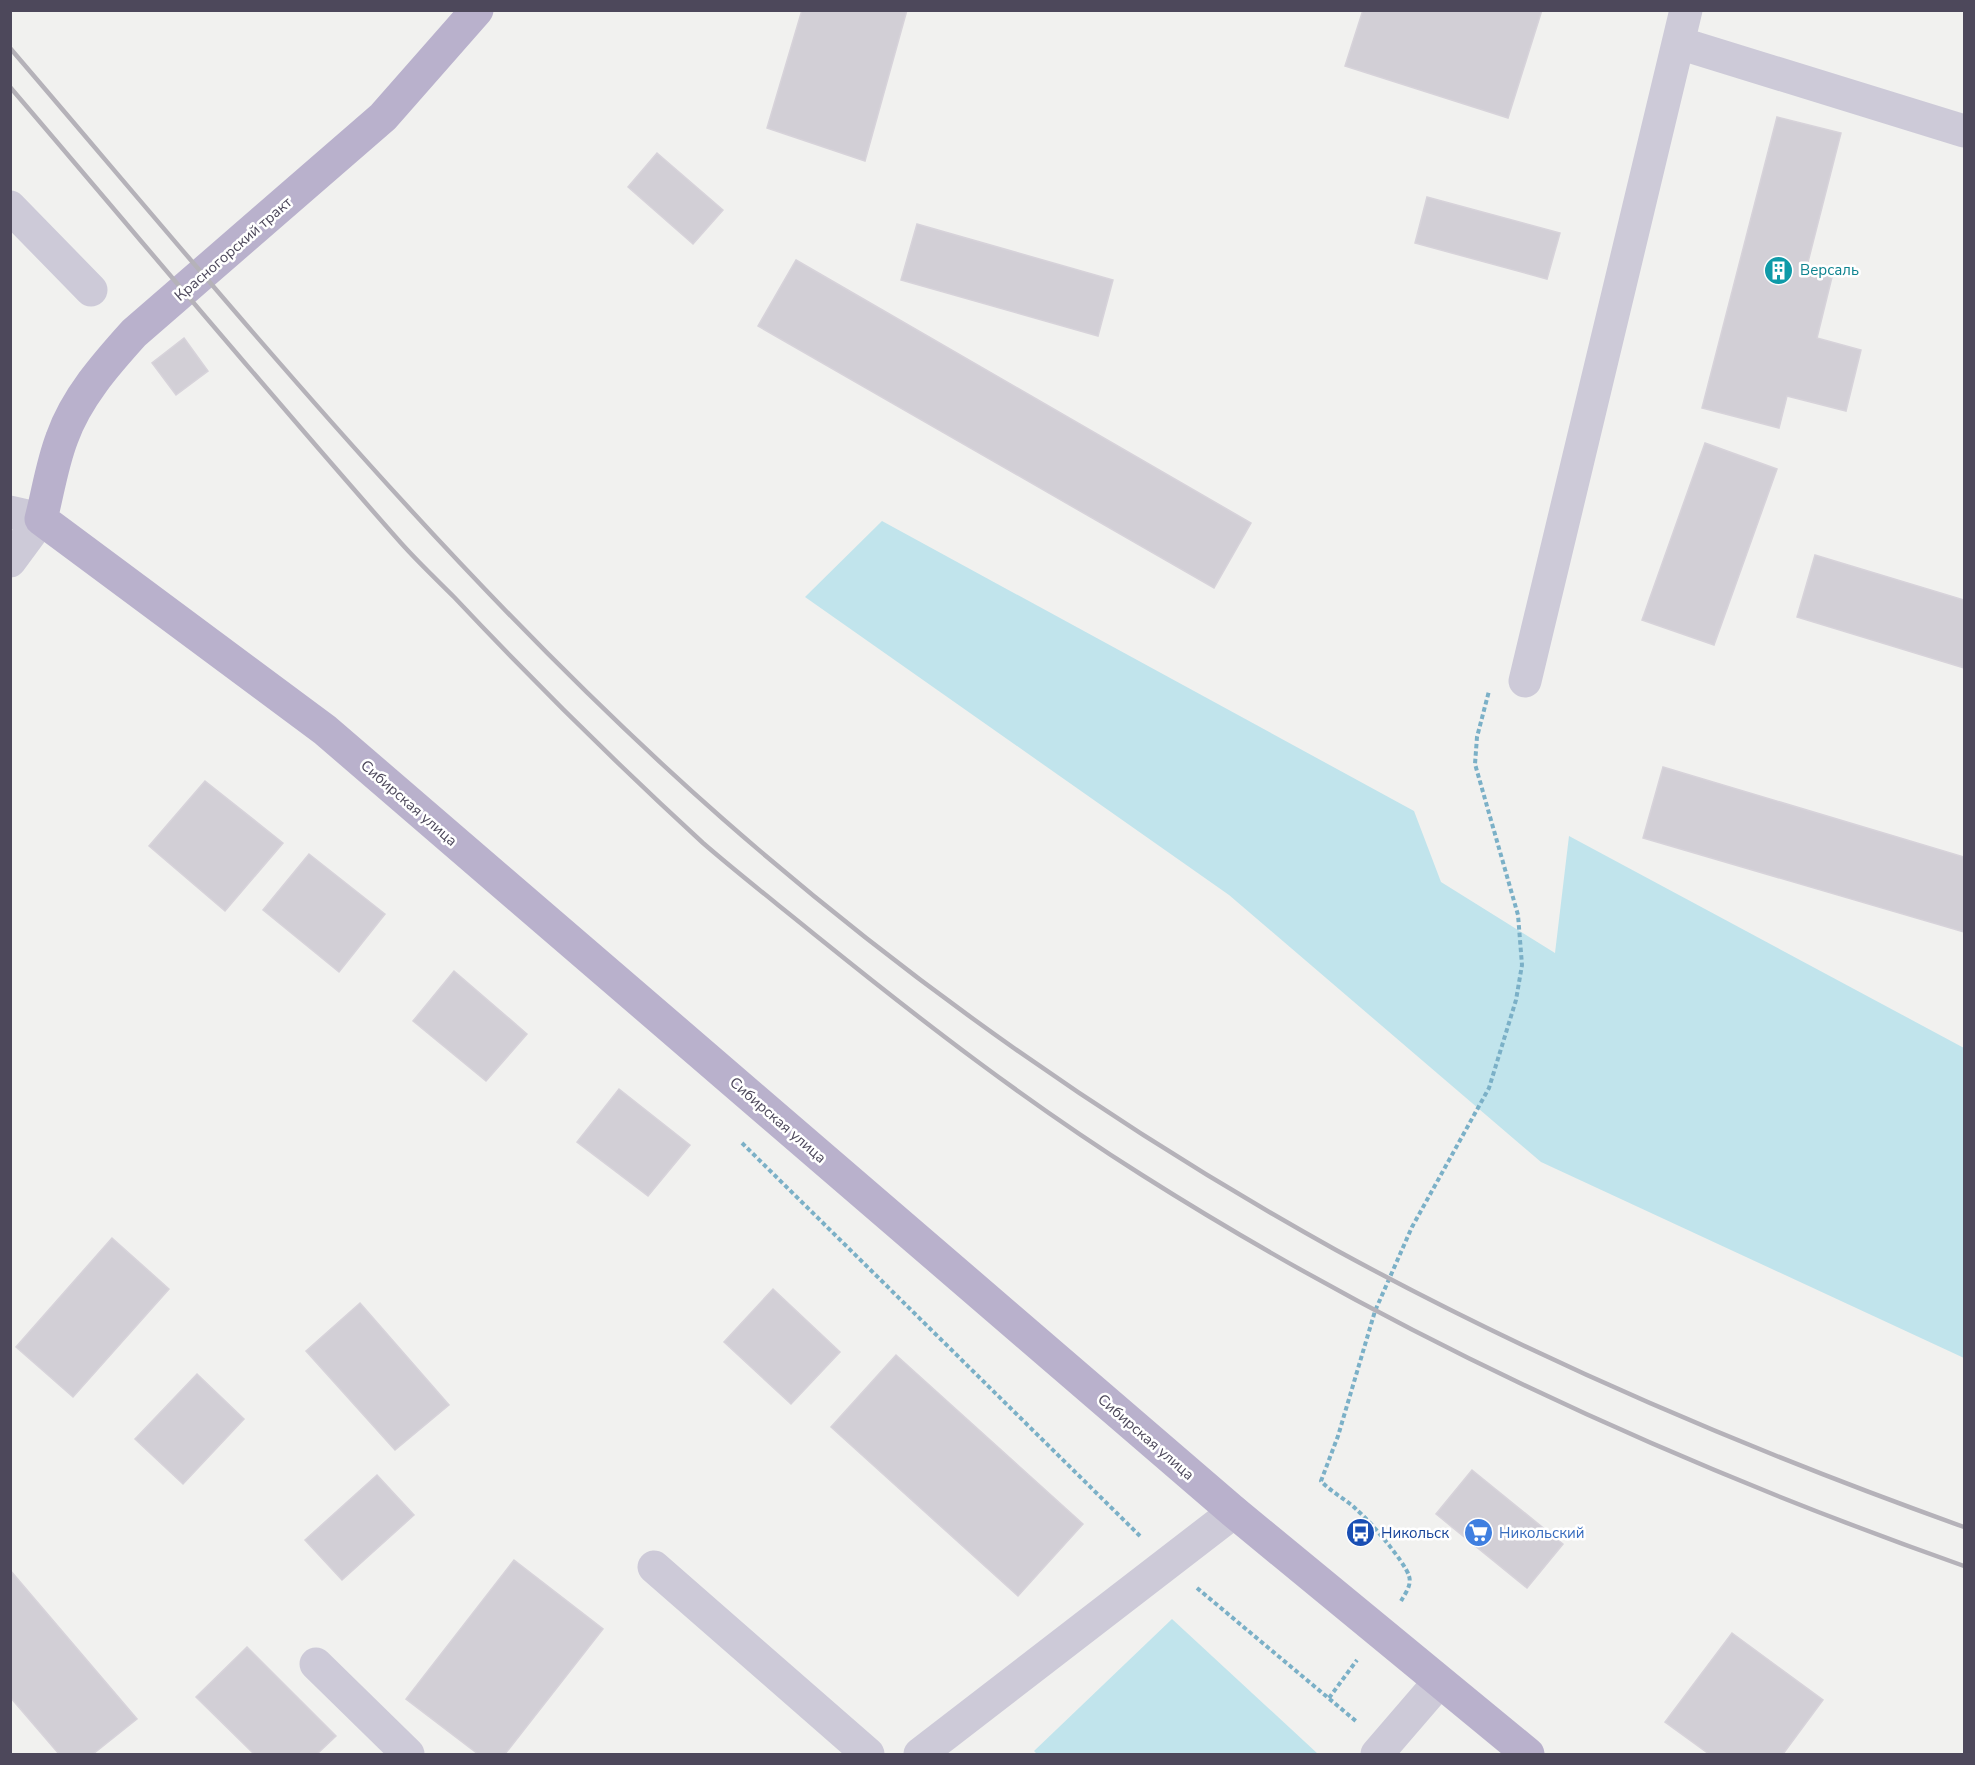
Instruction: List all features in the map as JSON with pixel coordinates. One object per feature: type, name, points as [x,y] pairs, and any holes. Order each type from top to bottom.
[{"type":"main road","name":"Красногорский тракт","points":[[26,515],[62,437],[88,389],[134,333],[382,117],[477,10]]},
{"type":"main road","name":"Сибирская улица","points":[[26,515],[325,730],[1234,1512],[1528,1755]]},
{"type":"street","points":[[1525,681],[1686,10]]},
{"type":"street","points":[[1679,43],[1965,131]]},
{"type":"street","points":[[10,207],[91,290]]},
{"type":"street","points":[[10,561],[26,515]]},
{"type":"street","points":[[920,1755],[1234,1512]]},
{"type":"street","points":[[654,1567],[868,1755]]},
{"type":"street","points":[[316,1664],[408,1755]]},
{"type":"street","points":[[1381,1750],[1439,1682]]},
{"type":"path","points":[[1329,1698],[1410,1587],[1409,1576],[1391,1549],[1357,1509],[1333,1494],[1321,1481],[1338,1436],[1375,1311],[1412,1227],[1489,1088],[1516,1000],[1522,965],[1518,915],[1475,764],[1477,737],[1491,680]]},
{"type":"path","points":[[735,1136],[1168,1563],[1329,1698],[1381,1750]]},
{"type":"shaded area","points":[[882,521],[1414,811],[1441,882],[1555,953],[1569,836],[1964,1048],[1964,1358],[1541,1162],[1229,895],[805,597]]},
{"type":"shaded area","points":[[1172,1619],[1318,1754],[1037,1754],[1034,1751]]},
{"type":"building","points":[[802,10],[907,10],[865,161],[767,128]]},
{"type":"building","points":[[1363,10],[1542,10],[1508,118],[1345,66]]},
{"type":"building","name":"Версаль","points":[[1777,117],[1841,133],[1807,266],[1833,273],[1817,338],[1861,350],[1846,411],[1787,396],[1779,428],[1702,408]]},
{"type":"building","points":[[657,153],[723,210],[693,244],[628,187]]},
{"type":"building","points":[[1427,197],[1560,233],[1547,279],[1415,243]]},
{"type":"building","points":[[917,224],[1113,280],[1098,336],[901,280]]},
{"type":"building","points":[[796,260],[1251,523],[1214,588],[758,326]]},
{"type":"building","points":[[184,338],[208,371],[176,395],[152,363]]},
{"type":"building","points":[[1705,443],[1777,469],[1714,645],[1642,620]]},
{"type":"building","points":[[1815,555],[1964,600],[1964,668],[1797,617]]},
{"type":"building","points":[[1663,767],[1964,857],[1964,932],[1643,838]]},
{"type":"building","points":[[205,781],[283,843],[225,911],[149,846]]},
{"type":"building","points":[[309,854],[385,914],[339,972],[263,910]]},
{"type":"building","points":[[454,971],[527,1034],[486,1081],[413,1021]]},
{"type":"building","points":[[619,1089],[690,1145],[648,1196],[577,1142]]},
{"type":"building","points":[[112,1238],[169,1289],[73,1397],[16,1347]]},
{"type":"building","points":[[773,1289],[840,1352],[791,1404],[724,1342]]},
{"type":"building","points":[[360,1303],[449,1405],[395,1450],[306,1351]]},
{"type":"building","points":[[896,1355],[1083,1524],[1018,1596],[831,1427]]},
{"type":"building","points":[[197,1374],[244,1419],[183,1484],[135,1439]]},
{"type":"building","points":[[1472,1470],[1563,1544],[1527,1588],[1436,1514]]},
{"type":"building","points":[[377,1475],[414,1515],[342,1580],[305,1540]]},
{"type":"building","points":[[514,1560],[603,1629],[505,1754],[478,1754],[406,1699]]},
{"type":"building","points":[[10,1570],[137,1719],[93,1754],[59,1754],[10,1697]]},
{"type":"building","points":[[1732,1633],[1823,1700],[1783,1754],[1709,1754],[1665,1722]]},
{"type":"building","points":[[247,1647],[336,1736],[317,1754],[254,1754],[196,1697]]},
{"type":"railway","points":[[10,48],[266,348],[353,446],[532,638],[626,730],[723,819],[794,880],[942,996],[1018,1051],[1175,1155],[1336,1250],[1412,1290],[1566,1366],[1724,1435],[1964,1527]]},
{"type":"railway","points":[[10,87],[254,374],[420,564],[608,753],[703,843],[937,1031],[1017,1091],[1142,1175],[1339,1291],[1440,1344],[1646,1441],[1857,1527],[1964,1566]]},
{"type":"place","name":"Версаль","points":[[1779,270]]},
{"type":"place","name":"Никольск","points":[[1360,1533]]},
{"type":"place","name":"Никольский","points":[[1478,1533]]}]
